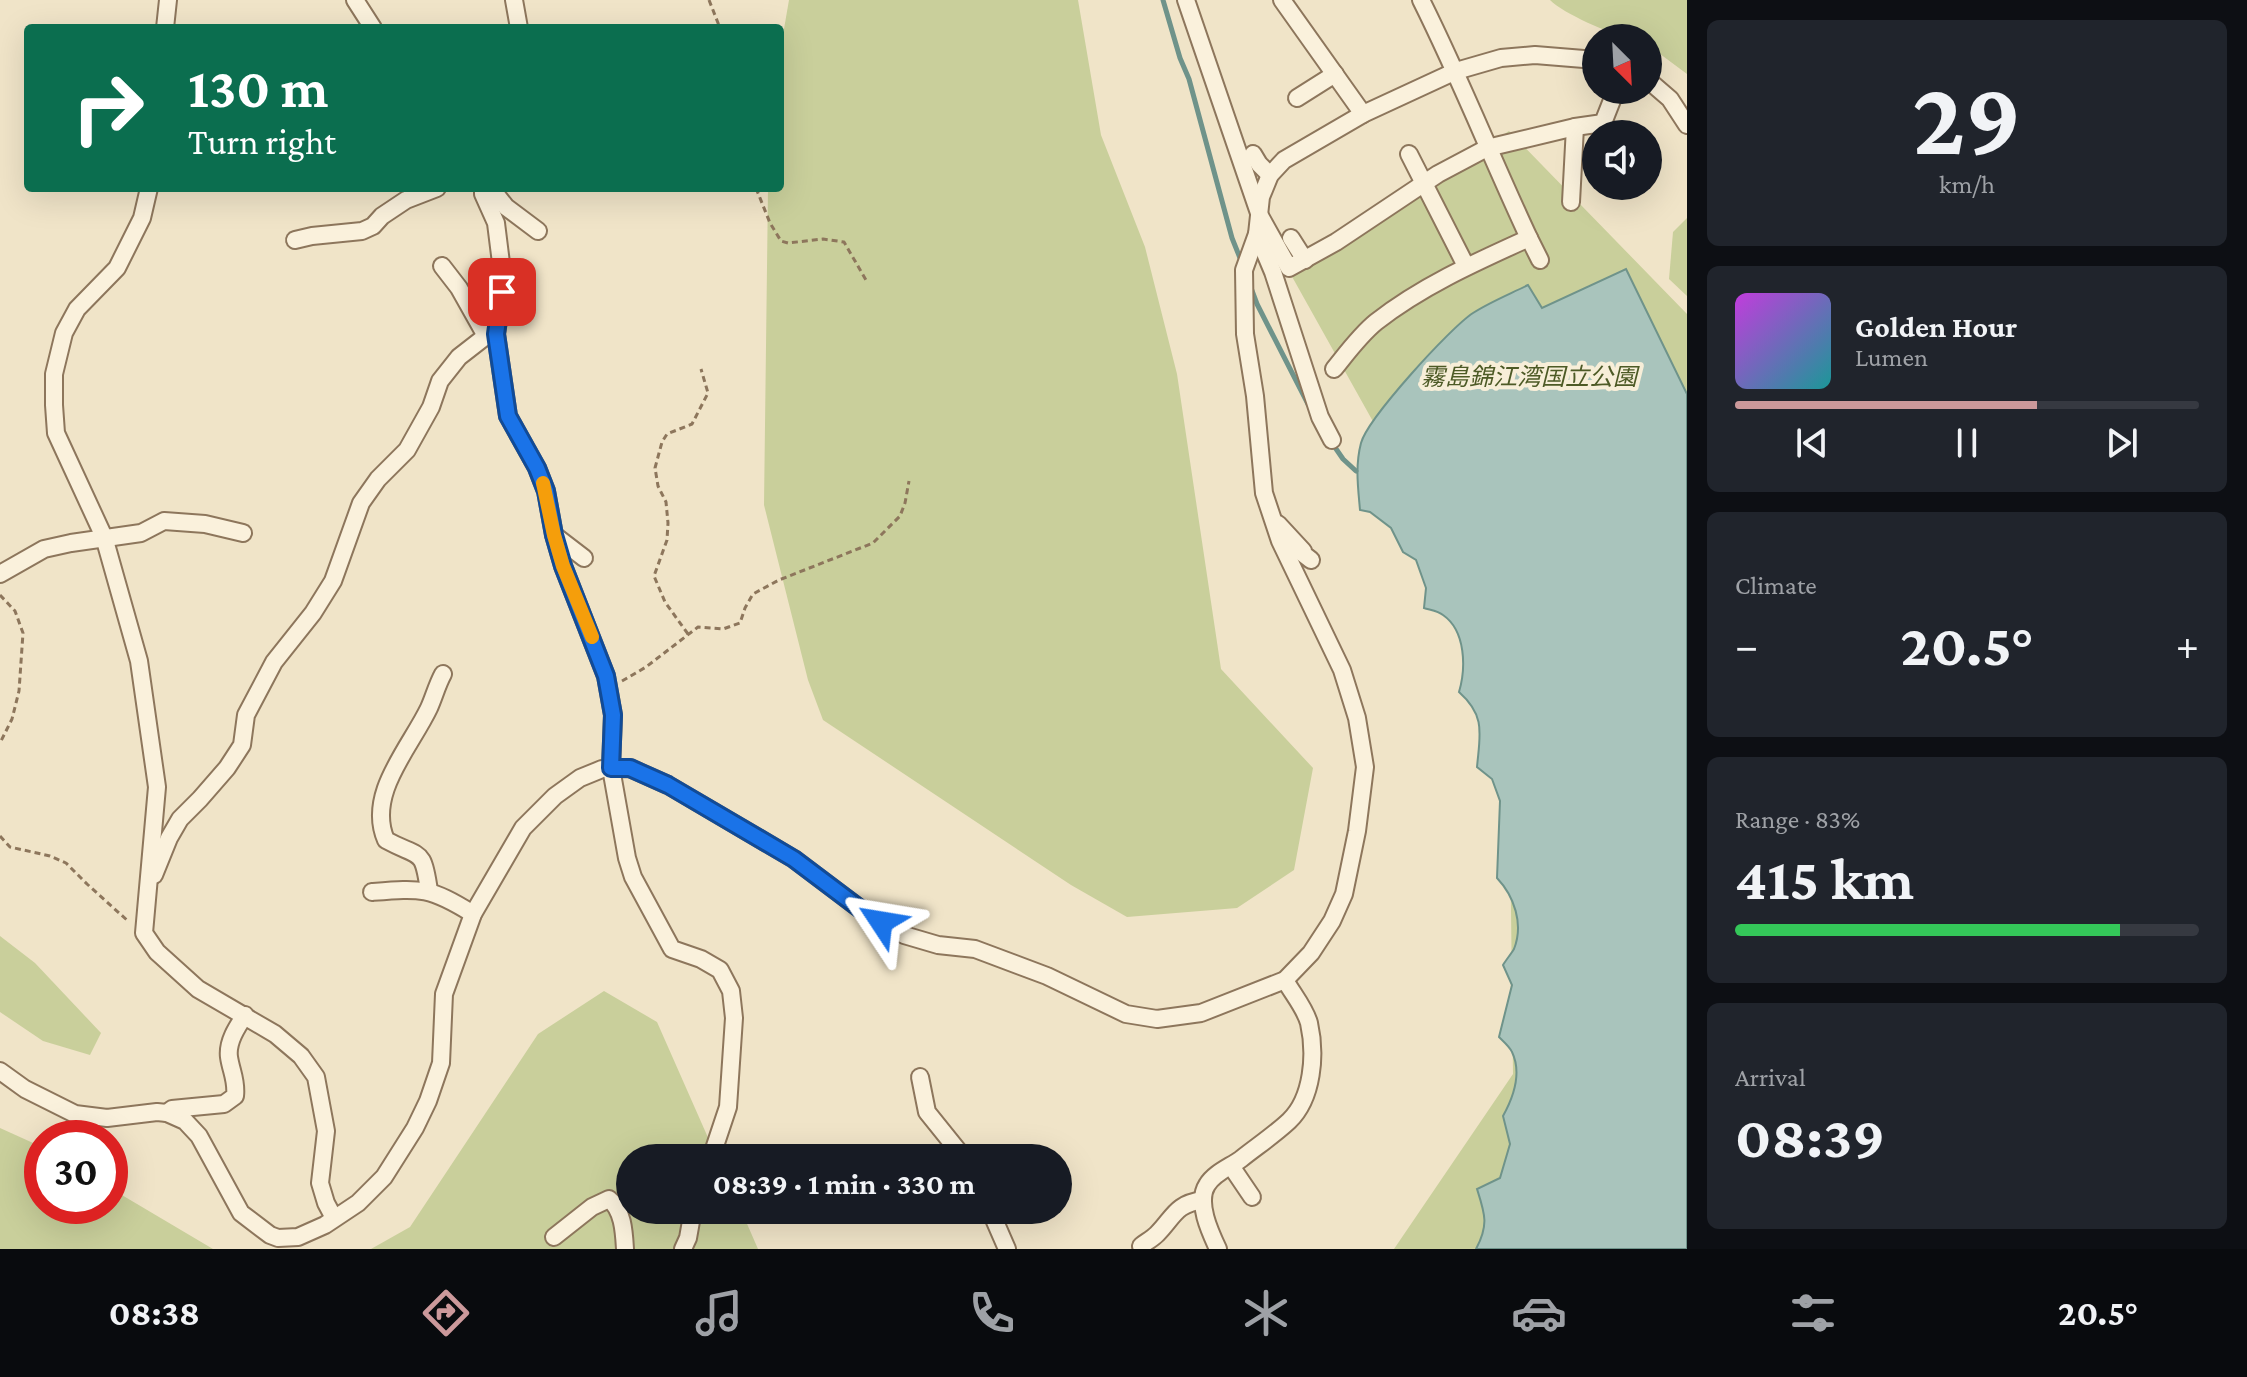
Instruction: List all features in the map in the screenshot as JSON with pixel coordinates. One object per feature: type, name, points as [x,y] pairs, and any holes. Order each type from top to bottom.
[{"type":"street","points":[[165,24],[168,0]]},
{"type":"street","points":[[355,0],[370,24]]},
{"type":"street","points":[[514,0],[518,24]]},
{"type":"street","points":[[1186,0],[1260,216],[1289,268],[1438,174],[1487,148],[1603,123],[1610,104]]},
{"type":"street","points":[[1282,0],[1363,114]]},
{"type":"street","points":[[1421,0],[1540,260]]},
{"type":"street","points":[[0,1071],[25,1089],[75,1114],[107,1118],[157,1112],[177,1117],[193,1128],[241,1213],[264,1232],[278,1238],[298,1237],[325,1225],[358,1203],[384,1177],[415,1128],[441,1063],[444,994],[473,914],[523,828],[555,796],[580,778],[611,768],[630,768],[668,785],[794,859],[859,908],[904,935],[938,945],[975,949],[1047,976],[1126,1014],[1157,1019],[1201,1013],[1285,980],[1311,953],[1332,921],[1344,894],[1357,831],[1365,767],[1357,718],[1342,670],[1280,541],[1264,493],[1255,396],[1245,334],[1244,270],[1257,234],[1261,197],[1270,175],[1293,154],[1363,114],[1456,71],[1501,58],[1535,55],[1582,59]]},
{"type":"street","points":[[1297,98],[1335,74]]},
{"type":"street","points":[[1662,92],[1687,125]]},
{"type":"street","points":[[1571,202],[1575,127]]},
{"type":"street","points":[[1253,154],[1270,175]]},
{"type":"street","points":[[1409,154],[1466,266]]},
{"type":"street","points":[[148,192],[142,218],[117,268],[77,309],[64,333],[54,374],[56,433],[104,537],[139,661],[157,787],[144,933],[157,952],[198,989],[275,1034],[301,1056],[316,1077],[326,1131],[320,1183],[334,1218]]},
{"type":"street","points":[[295,240],[362,231],[406,200],[427,192]]},
{"type":"street","points":[[146,893],[180,819],[227,768],[242,745],[246,715],[274,662],[313,613],[333,581],[361,503],[378,479],[407,450],[431,407],[440,381],[459,357],[491,335],[502,292],[501,263],[496,223],[483,192]]},
{"type":"street","points":[[494,192],[506,207],[538,231]]},
{"type":"street","points":[[1257,234],[1273,272],[1320,417],[1332,440]]},
{"type":"street","points":[[1291,238],[1305,260]]},
{"type":"street","points":[[1334,369],[1374,324],[1409,299],[1466,266],[1529,238]]},
{"type":"street","points":[[442,266],[491,335],[508,416],[546,491],[563,566],[606,676],[613,715],[611,768],[630,868],[672,949],[701,959],[720,970],[731,991],[734,1018],[728,1107],[716,1144]]},
{"type":"street","points":[[1271,516],[1311,560]]},
{"type":"street","points":[[0,574],[44,549],[141,533],[157,523],[170,520],[243,533]]},
{"type":"street","points":[[554,535],[584,558]]},
{"type":"street","points":[[429,891],[424,861],[386,840],[379,816],[394,772],[429,709],[443,674]]},
{"type":"street","points":[[372,892],[429,891],[473,914]]},
{"type":"street","points":[[1218,1249],[1203,1200],[1206,1186],[1290,1120],[1304,1098],[1311,1076],[1312,1045],[1308,1020],[1285,980]]},
{"type":"street","points":[[167,1113],[172,1109],[224,1104],[235,1096],[229,1047],[245,1015]]},
{"type":"street","points":[[920,1077],[927,1112],[952,1144]]},
{"type":"street","points":[[1231,1166],[1252,1197]]},
{"type":"street","points":[[554,1237],[592,1207],[609,1199],[620,1217],[625,1249]]},
{"type":"street","points":[[1141,1246],[1156,1235],[1183,1205],[1203,1200]]},
{"type":"street","points":[[683,1249],[690,1224]]},
{"type":"street","points":[[996,1224],[1007,1249]]},
{"type":"path","points":[[709,0],[718,24]]},
{"type":"path","points":[[758,192],[781,241],[823,239],[844,242],[866,280]]},
{"type":"path","points":[[688,634],[665,602],[654,576],[667,540],[668,523],[666,502],[658,486],[655,468],[667,434],[692,424],[708,393],[701,369]]},
{"type":"path","points":[[609,689],[646,667],[698,627],[723,629],[740,623],[753,594],[779,580],[873,543],[900,516],[909,481]]},
{"type":"path","points":[[0,595],[15,611],[23,633],[19,691],[12,719],[0,743]]},
{"type":"path","points":[[0,836],[10,847],[66,863],[144,933]]},
{"type":"green space","points":[[789,0],[1078,0],[1101,135],[1145,247],[1177,374],[1221,669],[1313,768],[1294,870],[1237,908],[1127,917],[1071,885],[823,720],[808,680],[764,505],[768,192],[784,192],[784,29]]},
{"type":"green space","points":[[1550,0],[1687,0],[1687,74],[1662,55],[1662,24],[1592,24]]},
{"type":"green space","name":"霧島錦江湾国立公園","points":[[1509,131],[1687,314],[1687,1249],[1394,1249],[1513,1074],[1508,663],[1290,273]]},
{"type":"green space","points":[[1687,218],[1687,296],[1669,279],[1673,232]]},
{"type":"green space","points":[[0,936],[35,963],[101,1033],[90,1055],[43,1041],[0,1012]]},
{"type":"green space","points":[[604,991],[657,1022],[711,1144],[616,1144],[616,1224],[747,1224],[758,1249],[371,1249],[410,1227],[538,1034]]},
{"type":"green space","points":[[0,1128],[24,1139],[24,1224],[128,1224],[128,1199],[213,1249],[0,1249]]},
{"type":"water","name":"霧島錦江湾国立公園","points":[[1626,269],[1687,394],[1687,1249],[1476,1249],[1483,1233],[1484,1219],[1477,1189],[1500,1178],[1510,1144],[1503,1116],[1516,1077],[1511,1050],[1499,1037],[1512,985],[1503,965],[1514,949],[1518,930],[1516,911],[1497,878],[1500,801],[1492,779],[1477,767],[1479,726],[1474,709],[1459,692],[1463,661],[1456,630],[1443,615],[1424,608],[1426,588],[1416,560],[1403,552],[1391,528],[1370,512],[1360,510],[1359,452],[1367,431],[1393,395],[1447,336],[1473,313],[1528,285],[1542,308]]},
{"type":"waterway","points":[[1163,0],[1242,263]]},
{"type":"waterway","points":[[1251,288],[1308,404]]},
{"type":"waterway","points":[[1332,443],[1356,471]]},
{"type":"slow traffic","points":[[543,483],[563,566],[592,637]]},
{"type":"route","points":[[502,292],[496,334],[504,399],[508,416],[546,491],[563,566],[606,676],[613,715],[611,768],[630,768],[668,785],[794,859],[881,922]]}]
